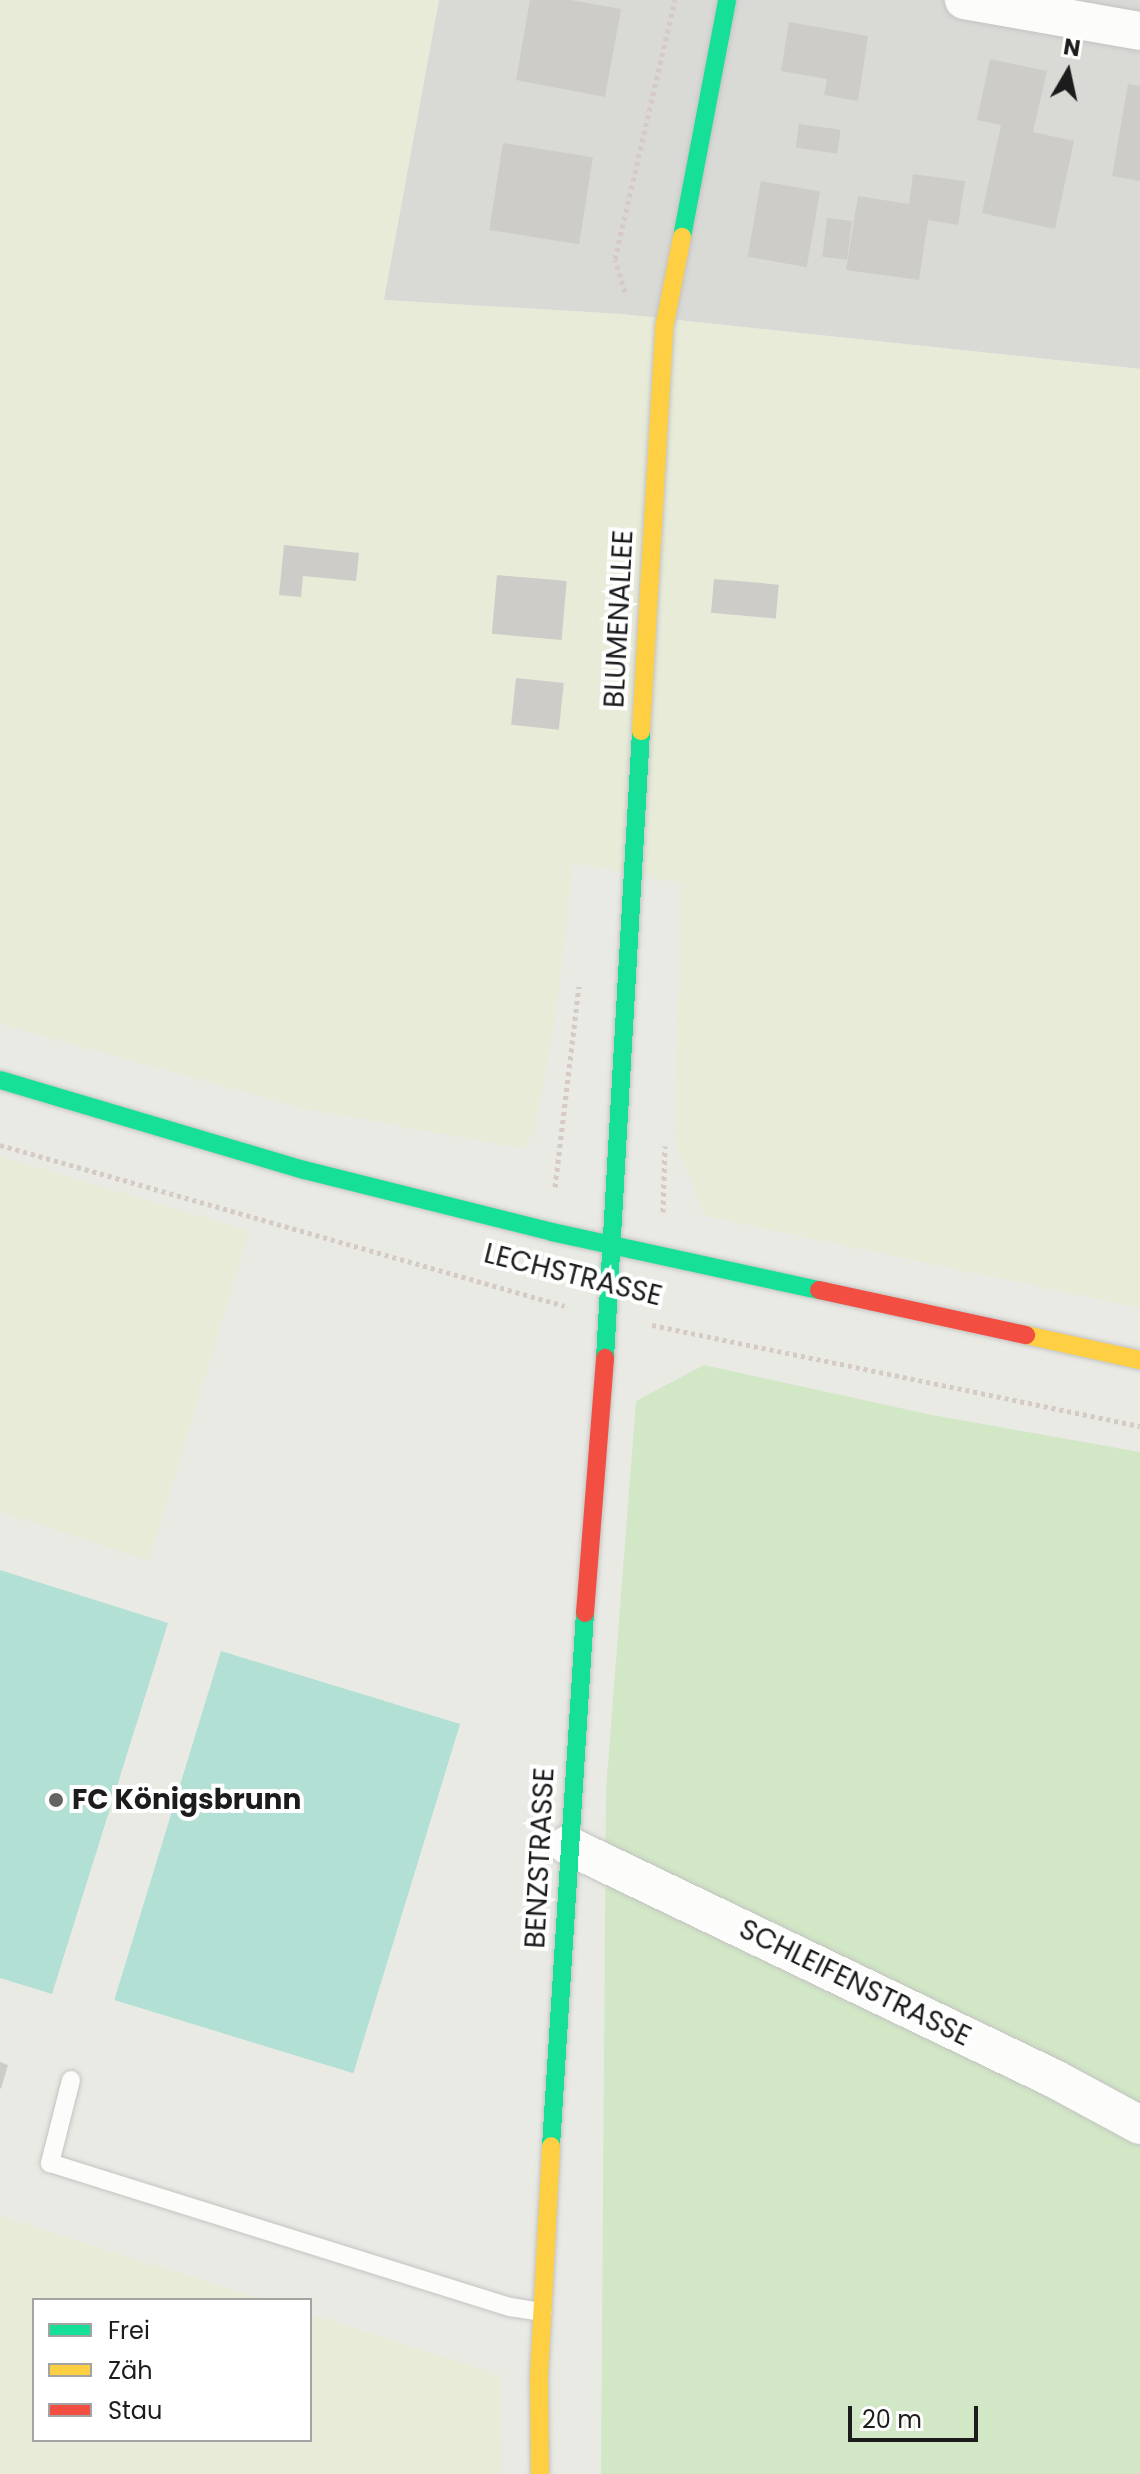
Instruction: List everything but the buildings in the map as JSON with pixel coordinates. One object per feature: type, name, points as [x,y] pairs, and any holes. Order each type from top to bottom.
[{"type":"street","name":"BLUMENALLEE","points":[[610,1247],[664,328],[727,0]]},
{"type":"street","points":[[964,0],[1140,31]]},
{"type":"street","name":"LECHSTRASSE","points":[[0,1080],[304,1170],[610,1247],[1140,1360]]},
{"type":"street","name":"BENZSTRASSE","points":[[540,2474],[539,2377],[546,2313],[567,1845],[608,1315],[610,1247]]},
{"type":"street","name":"SCHLEIFENSTRASSE","points":[[567,1845],[1055,2079],[1140,2125]]},
{"type":"lane","points":[[71,2080],[50,2163],[510,2307],[546,2313]]},
{"type":"path","name":"LECHSTRASSE","points":[[0,1145],[608,1315],[1140,1426]]},
{"type":"shaded area","points":[[439,0],[1140,0],[1140,369],[621,314],[383,300]]},
{"type":"shaded area","name":"FC Königsbrunn","points":[[0,1570],[168,1623],[52,1994],[0,1978]]},
{"type":"shaded area","points":[[221,1651],[460,1724],[353,2073],[114,2000]]},
{"type":"green space","points":[[0,0],[439,0],[384,300],[621,314],[1140,369],[1140,1308],[705,1216],[674,1139],[681,883],[574,863],[555,1023],[535,1131],[523,1149],[302,1108],[0,1024]]},
{"type":"green space","points":[[0,1156],[250,1231],[149,1561],[0,1512]]},
{"type":"green space","points":[[704,1365],[932,1415],[1140,1452],[1140,2474],[601,2474],[606,1790],[636,1401]]},
{"type":"green space","points":[[0,2216],[259,2298],[32,2298],[32,2442],[312,2442],[312,2315],[501,2375],[502,2474],[0,2474]]},
{"type":"traffic: fast","points":[[682,237],[727,0]]},
{"type":"traffic: fast","points":[[605,1358],[641,731]]},
{"type":"traffic: fast","points":[[0,1080],[304,1170],[552,1232],[819,1290]]},
{"type":"traffic: fast","points":[[551,2146],[585,1613]]},
{"type":"traffic: slow","points":[[641,731],[664,328],[682,237]]},
{"type":"traffic: slow","points":[[1026,1335],[1140,1360]]},
{"type":"traffic: slow","points":[[540,2474],[539,2377],[551,2146]]},
{"type":"traffic: jam","points":[[819,1290],[1026,1335]]},
{"type":"traffic: jam","points":[[585,1613],[605,1358]]},
{"type":"place","name":"FC Königsbrunn","points":[[56,1800]]}]
